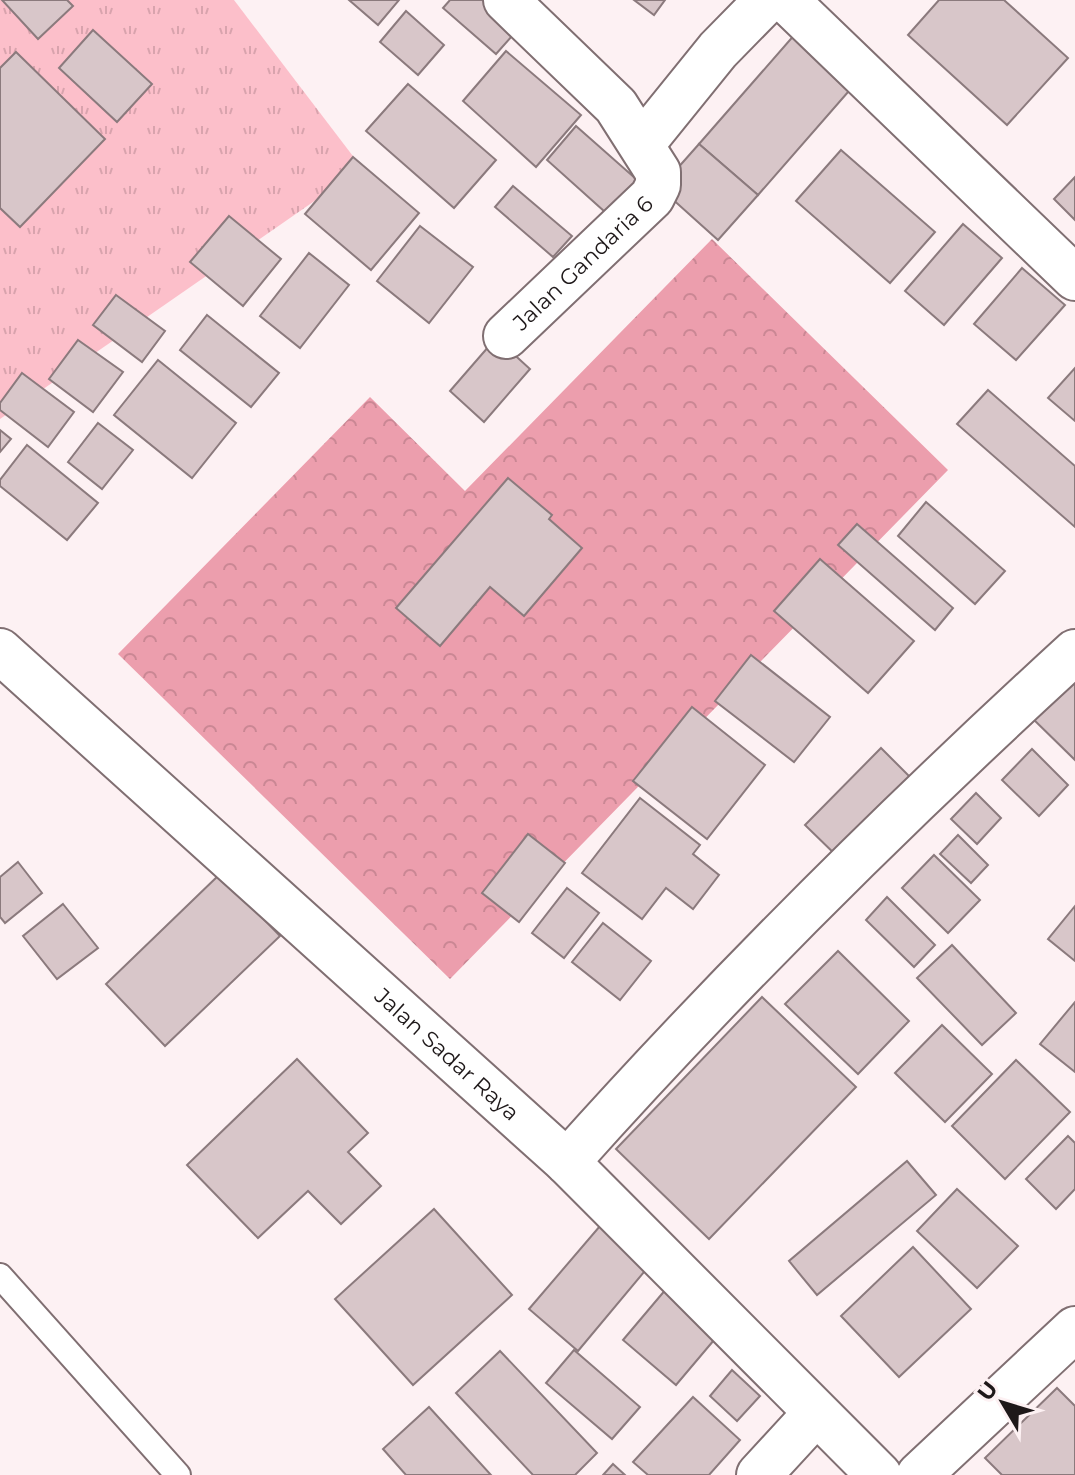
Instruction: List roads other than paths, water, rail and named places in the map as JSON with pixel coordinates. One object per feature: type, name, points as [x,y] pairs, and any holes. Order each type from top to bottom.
[{"type":"street","name":"Jalan Gandaria 6","points":[[506,0],[616,106],[658,172],[658,185],[652,197],[506,336]]},
{"type":"street","points":[[642,144],[718,50],[767,0]]},
{"type":"street","points":[[786,0],[1075,278]]},
{"type":"street","name":"Jalan Sadar Raya","points":[[0,651],[567,1162],[879,1475]]},
{"type":"street","points":[[567,1162],[778,936],[1075,652]]},
{"type":"street","points":[[919,1475],[1075,1329]]},
{"type":"street","points":[[759,1475],[816,1413]]},
{"type":"lane","points":[[0,1276],[178,1475]]}]
